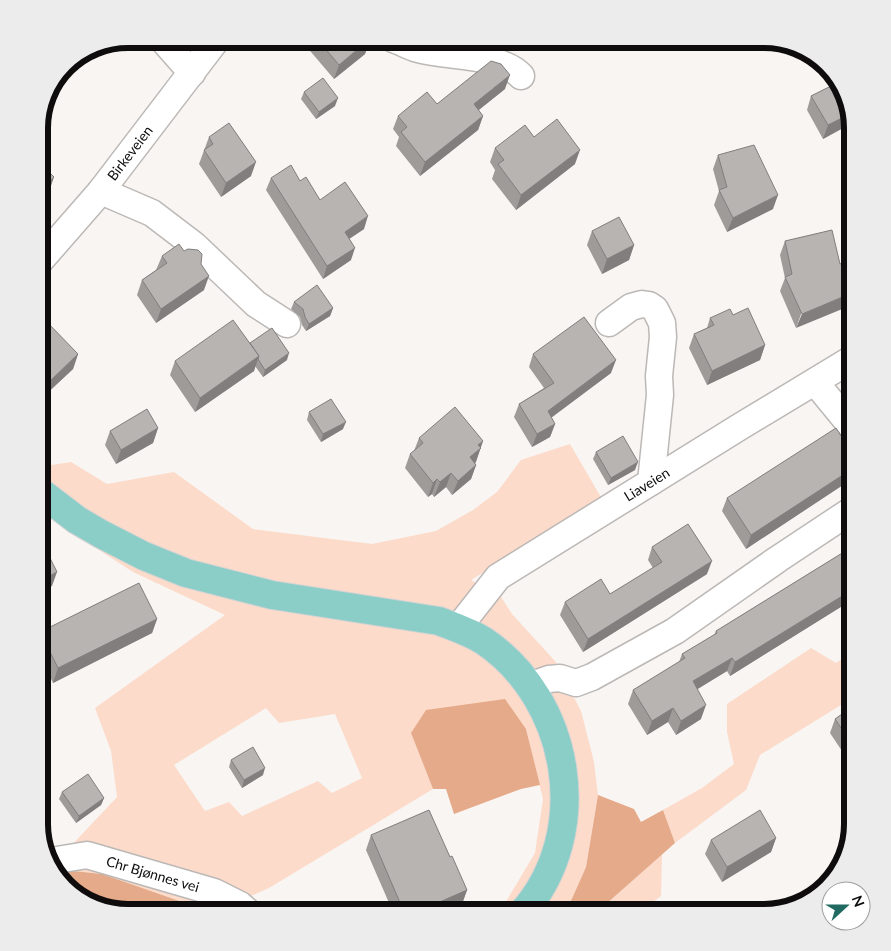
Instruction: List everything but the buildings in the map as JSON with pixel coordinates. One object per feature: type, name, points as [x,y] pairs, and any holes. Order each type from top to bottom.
[{"type":"main road","points":[[48,497],[77,520],[101,534],[144,556],[186,573],[272,595],[439,621],[483,641],[516,669],[530,686],[545,712],[561,762],[565,799],[561,834],[550,873],[530,904]]},
{"type":"street","points":[[170,48],[192,73]]},
{"type":"street","name":"Birkeveien","points":[[48,252],[101,191],[211,48]]},
{"type":"street","points":[[416,48],[453,56],[488,60],[516,69],[521,76]]},
{"type":"street","points":[[101,191],[152,213],[194,245],[256,304],[288,324]]},
{"type":"street","points":[[609,323],[631,307],[642,304],[649,305],[655,309],[662,323],[663,337],[659,376],[660,395],[650,482]]},
{"type":"street","name":"Liaveien","points":[[458,628],[498,577],[844,364]]},
{"type":"street","points":[[815,382],[844,416]]},
{"type":"street","points":[[530,686],[550,679],[560,678],[576,683],[592,677],[675,631],[844,515]]},
{"type":"street","name":"Chr Bjønnes vei","points":[[56,860],[87,855],[214,892],[238,904]]},
{"type":"shaded area","points":[[570,444],[602,499],[471,580],[501,597],[512,614],[555,661],[581,711],[594,762],[598,795],[586,867],[570,904],[503,904],[535,853],[543,799],[526,729],[411,733],[433,789],[269,888],[233,904],[188,904],[102,874],[62,870],[57,861],[117,797],[111,751],[95,708],[225,615],[133,572],[48,517],[48,461],[52,465],[71,462],[107,484],[174,472],[253,529],[372,544],[436,531],[473,510],[497,492],[521,460]],"holes":[[[266,708],[279,723],[335,714],[362,778],[332,793],[318,781],[242,816],[229,802],[205,811],[174,765]]]},
{"type":"shaded area","points":[[811,648],[836,663],[844,658],[844,697],[841,705],[760,755],[746,790],[675,843],[663,810],[702,788],[734,764],[727,732],[727,704]]},
{"type":"shaded area","points":[[505,699],[526,729],[540,785],[521,789],[454,814],[446,789],[433,789],[411,733],[426,710]]},
{"type":"shaded area","points":[[598,795],[634,809],[641,822],[663,810],[675,843],[606,904],[570,904],[586,867]]},
{"type":"shaded area","points":[[662,854],[661,896],[650,904],[606,904]]},
{"type":"shaded area","points":[[62,870],[102,874],[188,904],[127,904],[106,901],[83,890]]}]
